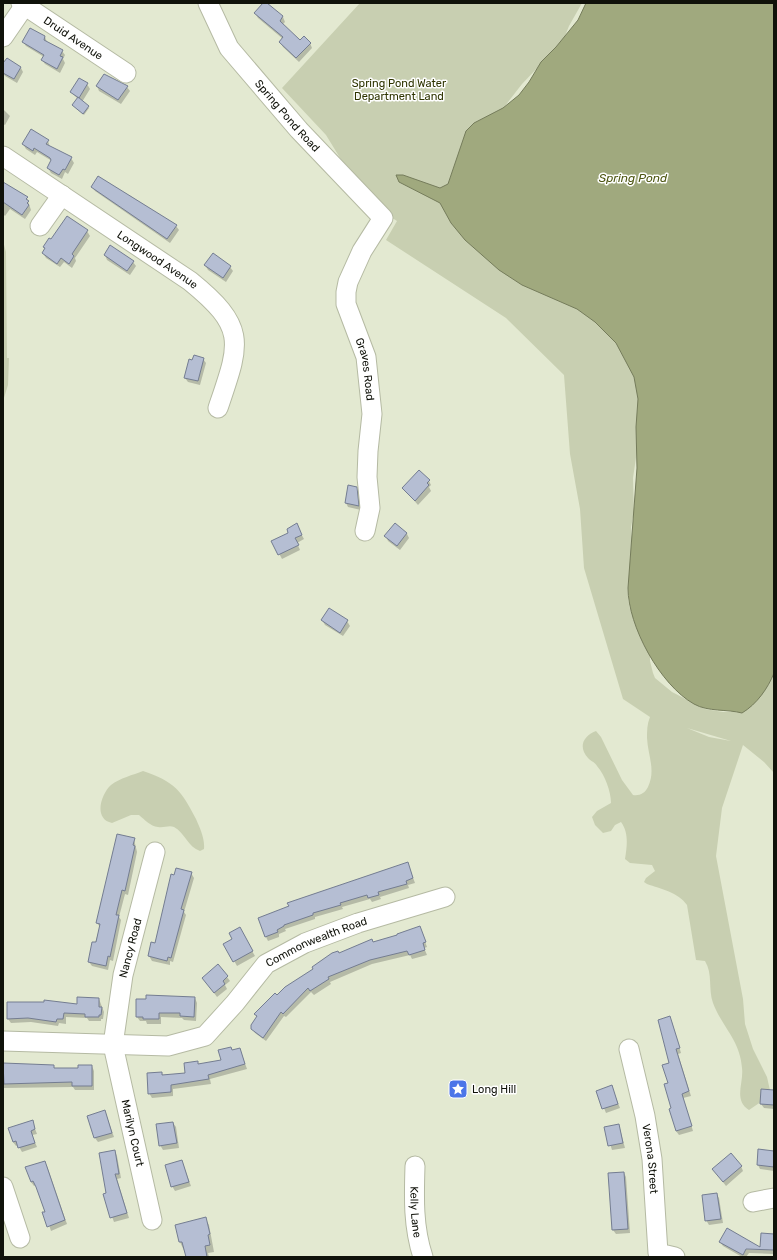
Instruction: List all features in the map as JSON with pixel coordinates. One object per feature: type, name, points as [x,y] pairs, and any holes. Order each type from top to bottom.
[{"type":"street","name":"Spring Pond Road","points":[[208,3],[229,48],[299,130],[383,218]]},
{"type":"street","points":[[3,37],[23,4]]},
{"type":"street","name":"Druid Avenue","points":[[23,4],[126,73]]},
{"type":"street","name":"Longwood Avenue","points":[[3,156],[190,281],[210,297],[222,311],[234,334],[235,346],[230,371],[218,408]]},
{"type":"street","points":[[40,226],[62,195]]},
{"type":"street","name":"Graves Road","points":[[365,531],[370,508],[367,477],[372,414],[366,357],[346,304],[346,292],[348,282],[362,251],[383,218]]},
{"type":"street","name":"Nancy Road","points":[[113,1045],[124,975],[155,852]]},
{"type":"street","name":"Commonwealth Road","points":[[3,1041],[168,1046],[205,1036],[235,1004],[266,964],[305,943],[343,928],[373,917],[445,897]]},
{"type":"street","name":"Marilyn Court","points":[[113,1045],[152,1220]]},
{"type":"street","name":"Verona Street","points":[[630,1048],[645,1116],[652,1159],[659,1256]]},
{"type":"street","name":"Kelly Lane","points":[[415,1166],[414,1215],[418,1242],[423,1257]]},
{"type":"street","points":[[3,1187],[20,1238]]},
{"type":"street","points":[[753,1202],[774,1198]]},
{"type":"green space","name":"Spring Pond Water Department Land","points":[[360,3],[582,3],[569,26],[563,41],[522,84],[501,111],[606,312],[639,387],[640,430],[633,478],[634,512],[631,527],[632,544],[628,599],[630,609],[650,648],[650,661],[655,678],[672,692],[705,709],[723,712],[739,712],[774,668],[774,773],[764,762],[743,745],[722,808],[716,856],[743,999],[745,1024],[753,1049],[767,1077],[771,1095],[749,1110],[744,1106],[740,1096],[742,1074],[741,1058],[734,1041],[713,1003],[710,976],[705,961],[696,960],[687,905],[674,894],[644,882],[646,878],[655,871],[652,865],[630,863],[625,859],[627,844],[624,826],[621,822],[615,825],[611,831],[603,833],[595,825],[592,817],[597,811],[611,803],[611,799],[603,774],[585,754],[583,750],[583,742],[588,736],[596,731],[601,737],[622,780],[633,795],[640,794],[648,787],[651,775],[651,763],[647,738],[650,717],[623,699],[584,568],[580,509],[570,454],[564,375],[506,318],[386,240],[397,221],[367,202],[326,135],[282,88]],"holes":[[[687,728],[731,741],[709,737]]]},
{"type":"green space","points":[[3,241],[6,252],[7,358],[9,358],[8,385],[3,401]]},
{"type":"green space","points":[[143,771],[170,783],[181,794],[191,809],[199,826],[203,837],[204,849],[200,851],[196,849],[174,827],[160,827],[152,825],[139,815],[131,815],[112,823],[106,821],[102,817],[102,800],[107,789],[118,780]]},
{"type":"water","name":"Spring Pond","points":[[586,3],[774,3],[774,673],[769,684],[761,695],[742,713],[699,707],[681,695],[658,669],[648,653],[634,619],[629,603],[628,588],[637,468],[636,427],[638,399],[634,377],[616,343],[595,322],[577,309],[522,285],[499,270],[465,240],[451,223],[440,203],[399,182],[396,175],[403,175],[440,188],[448,184],[466,131],[474,123],[503,108],[519,95],[541,62],[556,47],[578,20]]},
{"type":"building","points":[[263,3],[267,3],[283,16],[280,21],[300,40],[304,36],[311,43],[296,58],[279,42],[283,37],[254,13]]},
{"type":"building","points":[[30,28],[45,36],[44,40],[63,50],[60,56],[63,57],[57,69],[41,60],[44,55],[22,42]]},
{"type":"building","points":[[7,58],[21,67],[14,79],[3,73],[3,63]]},
{"type":"building","points":[[104,74],[128,86],[118,100],[96,86]]},
{"type":"building","points":[[79,78],[88,83],[79,98],[70,92]]},
{"type":"building","points":[[78,97],[89,106],[83,114],[72,105]]},
{"type":"building","points":[[31,129],[49,140],[46,144],[72,157],[65,170],[63,169],[59,175],[47,168],[51,160],[50,158],[34,148],[33,151],[22,144]]},
{"type":"building","points":[[98,176],[177,225],[167,239],[91,187]]},
{"type":"building","points":[[3,182],[28,197],[26,199],[29,201],[27,203],[29,205],[22,215],[3,202]]},
{"type":"building","points":[[67,216],[88,230],[72,254],[74,256],[69,264],[61,258],[57,264],[42,253],[45,248],[43,247],[49,238],[51,239]]},
{"type":"building","points":[[110,245],[134,261],[127,271],[104,255]]},
{"type":"building","points":[[213,253],[231,266],[223,278],[204,265]]},
{"type":"building","points":[[194,355],[204,358],[198,381],[184,378],[189,359],[192,360]]},
{"type":"building","points":[[419,470],[430,480],[427,483],[429,485],[415,501],[402,488]]},
{"type":"building","points":[[348,485],[357,487],[359,506],[345,503]]},
{"type":"building","points":[[297,523],[302,535],[295,538],[299,545],[278,555],[271,541],[288,533],[287,529]]},
{"type":"building","points":[[395,523],[407,533],[397,546],[384,536]]},
{"type":"building","points":[[329,608],[348,620],[340,633],[321,620]]},
{"type":"building","points":[[117,834],[135,838],[133,845],[135,846],[125,891],[122,890],[116,915],[119,915],[110,957],[108,956],[106,966],[88,962],[92,942],[96,942],[100,924],[96,923]]},
{"type":"building","points":[[408,862],[413,878],[406,881],[407,884],[378,892],[379,895],[368,898],[367,895],[340,903],[341,905],[313,913],[313,915],[284,925],[277,930],[278,932],[265,937],[258,918],[289,906],[287,903]]},
{"type":"building","points":[[176,868],[192,872],[181,909],[184,910],[171,958],[168,957],[167,961],[148,956],[151,942],[155,943],[171,874],[174,875]]},
{"type":"building","points":[[420,926],[426,942],[423,943],[425,950],[409,955],[407,951],[370,960],[328,977],[329,979],[310,991],[308,988],[283,1014],[281,1012],[263,1038],[251,1029],[251,1025],[257,1016],[254,1014],[275,993],[277,995],[285,987],[313,969],[312,967],[332,953],[338,951],[339,953],[372,939],[373,942]]},
{"type":"building","points":[[240,927],[253,951],[233,962],[223,944],[232,939],[229,933]]},
{"type":"building","points":[[218,964],[228,976],[223,981],[225,984],[214,993],[202,978]]},
{"type":"building","points":[[146,995],[195,997],[194,1017],[180,1016],[180,1013],[159,1013],[159,1019],[143,1019],[143,1017],[136,1017],[136,999],[146,999]]},
{"type":"building","points":[[77,997],[99,998],[99,1007],[102,1007],[101,1015],[99,1015],[99,1017],[85,1017],[85,1014],[64,1013],[63,1019],[57,1019],[56,1022],[28,1018],[7,1019],[7,1002],[44,1002],[44,1000],[77,1004]]},
{"type":"building","points":[[670,1016],[680,1048],[676,1049],[689,1091],[682,1094],[692,1126],[676,1131],[669,1109],[671,1108],[664,1084],[668,1083],[662,1065],[669,1063],[658,1020]]},
{"type":"building","points":[[231,1047],[232,1050],[240,1048],[245,1064],[208,1075],[209,1079],[171,1085],[171,1092],[148,1094],[147,1073],[162,1072],[162,1075],[185,1073],[184,1063],[198,1061],[198,1064],[221,1060],[218,1050]]},
{"type":"building","points":[[3,1063],[54,1065],[54,1068],[78,1068],[78,1065],[92,1065],[92,1086],[72,1086],[72,1082],[4,1084]]},
{"type":"building","points":[[612,1085],[618,1104],[602,1109],[596,1091]]},
{"type":"building","points":[[761,1089],[774,1090],[774,1105],[760,1104]]},
{"type":"building","points":[[105,1110],[112,1133],[94,1138],[87,1116]]},
{"type":"building","points":[[33,1120],[35,1129],[31,1131],[35,1143],[18,1148],[16,1141],[13,1142],[8,1128]]},
{"type":"building","points":[[173,1122],[177,1143],[159,1146],[156,1124]]},
{"type":"building","points":[[619,1124],[623,1143],[608,1146],[604,1127]]},
{"type":"building","points":[[758,1149],[774,1151],[774,1167],[757,1165]]},
{"type":"building","points":[[115,1150],[119,1174],[115,1174],[127,1213],[110,1218],[103,1194],[106,1193],[99,1153]]},
{"type":"building","points":[[731,1153],[742,1166],[723,1182],[712,1169]]},
{"type":"building","points":[[182,1160],[189,1182],[171,1187],[165,1165]]},
{"type":"building","points":[[45,1161],[65,1220],[47,1227],[42,1212],[45,1212],[36,1187],[33,1181],[31,1182],[25,1167]]},
{"type":"building","points":[[624,1172],[628,1229],[612,1230],[608,1173]]},
{"type":"building","points":[[717,1193],[721,1219],[705,1221],[702,1195]]},
{"type":"building","points":[[206,1217],[210,1234],[208,1235],[210,1245],[205,1246],[207,1257],[186,1257],[182,1242],[179,1242],[175,1225]]},
{"type":"building","points":[[727,1228],[760,1247],[761,1233],[774,1234],[774,1250],[746,1249],[743,1255],[719,1242]]},
{"type":"place","name":"Long Hill","points":[[458,1089]]}]
